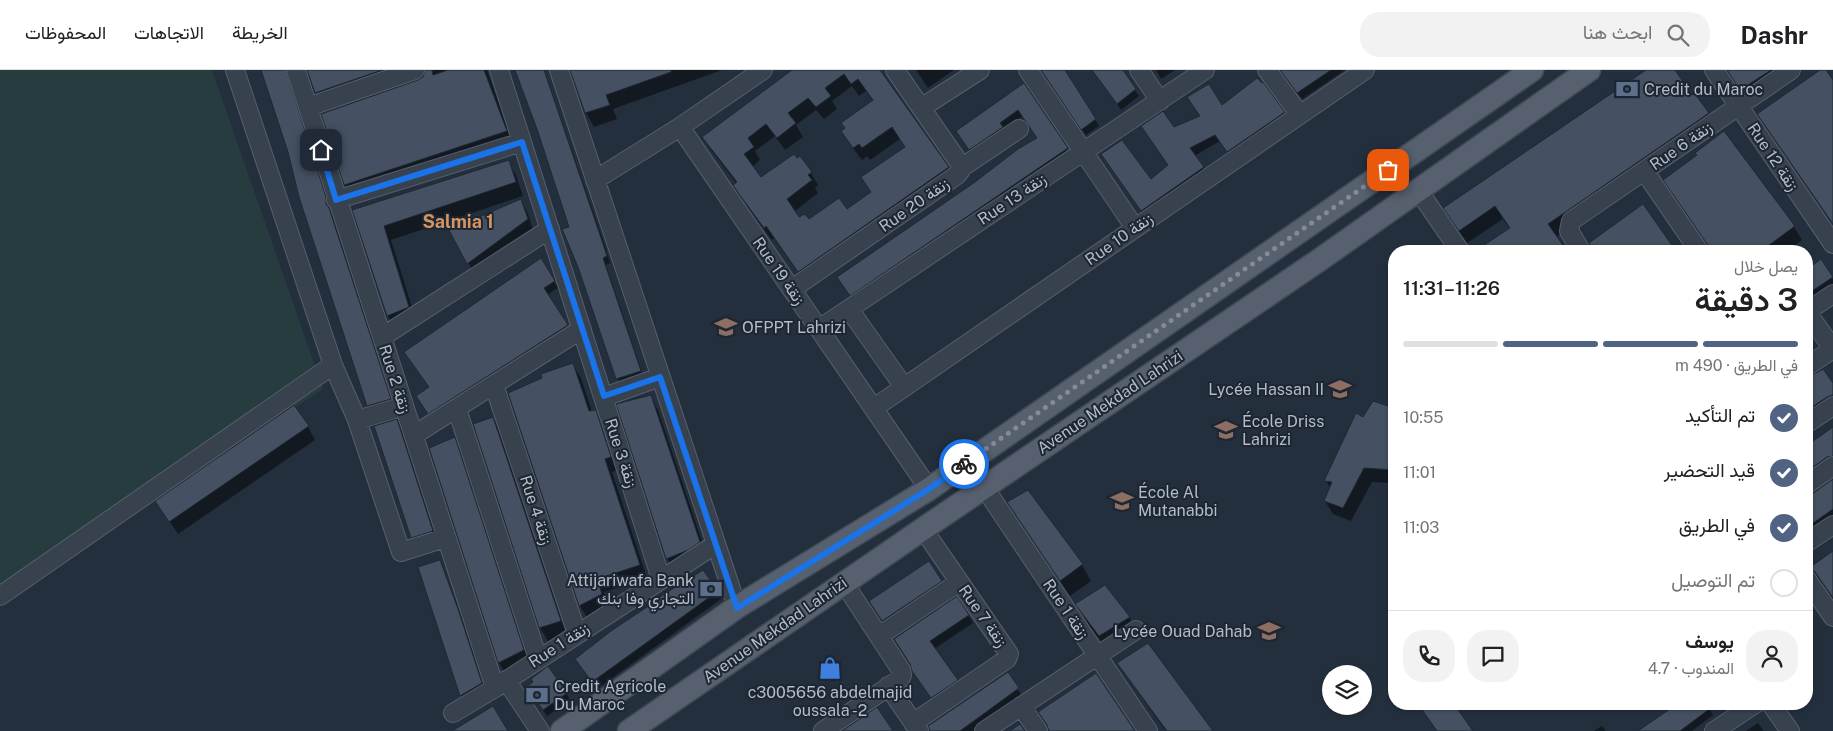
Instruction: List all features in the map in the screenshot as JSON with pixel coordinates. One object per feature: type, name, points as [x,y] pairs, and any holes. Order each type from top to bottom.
[{"type":"main road","name":"Avenue Mekdad Lahrizi","points":[[562,731],[737,608],[929,489],[1532,70]]},
{"type":"main road","name":"Avenue Mekdad Lahrizi","points":[[642,727],[923,528],[1315,263],[1589,70]]},
{"type":"street","points":[[235,70],[333,365],[358,420],[401,552],[446,538]]},
{"type":"street","name":"Rue 2 زنقة","points":[[296,70],[336,200],[446,538],[500,684]]},
{"type":"street","points":[[308,107],[415,70]]},
{"type":"street","name":"Rue 3 زنقة","points":[[499,70],[662,579]]},
{"type":"street","points":[[559,70],[737,608]]},
{"type":"street","points":[[595,180],[680,127],[763,70]]},
{"type":"street","name":"Rue 20 زنقة","points":[[792,289],[957,175],[961,168],[895,70]]},
{"type":"street","points":[[921,108],[980,70]]},
{"type":"street","points":[[1028,70],[1135,228]]},
{"type":"street","points":[[1139,70],[1160,101]]},
{"type":"street","name":"Rue 13 زنقة","points":[[819,329],[1205,70]]},
{"type":"street","name":"Rue 10 زنقة","points":[[874,408],[1365,70]]},
{"type":"street","name":"Rue 12 زنقة","points":[[1714,70],[1831,238]]},
{"type":"street","name":"Rue 6 زنقة","points":[[1577,245],[1569,231],[1571,221],[1791,70]]},
{"type":"street","points":[[1271,72],[1300,115]]},
{"type":"street","name":"Rue 19 زنقة","points":[[680,127],[929,489]]},
{"type":"street","points":[[961,168],[1019,129]]},
{"type":"street","points":[[336,200],[522,142]]},
{"type":"street","points":[[1645,172],[1695,245]]},
{"type":"street","points":[[1418,190],[1456,245]]},
{"type":"street","points":[[382,337],[550,229]]},
{"type":"street","points":[[1813,308],[1833,294]]},
{"type":"street","points":[[849,309],[904,388]]},
{"type":"street","points":[[1813,321],[1833,349],[1813,362]]},
{"type":"street","points":[[414,435],[582,329]]},
{"type":"street","points":[[0,596],[333,365]]},
{"type":"street","points":[[604,396],[660,377]]},
{"type":"street","name":"Rue 4 زنقة","points":[[494,386],[577,634]]},
{"type":"street","points":[[358,420],[404,406]]},
{"type":"street","points":[[1813,419],[1833,406]]},
{"type":"street","points":[[457,409],[538,659]]},
{"type":"street","points":[[1813,480],[1833,466]]},
{"type":"street","name":"Rue 1 زنقة","points":[[984,487],[1148,731]]},
{"type":"street","points":[[1813,538],[1833,525]]},
{"type":"street","name":"Rue 7 زنقة","points":[[916,727],[1009,656],[923,528]]},
{"type":"street","name":"Rue 1 زنقة","points":[[453,713],[716,544]]},
{"type":"street","points":[[879,636],[959,582]]},
{"type":"street","points":[[823,731],[900,679],[902,675],[901,670],[844,583]]},
{"type":"street","points":[[1813,588],[1833,617]]},
{"type":"street","points":[[984,731],[1097,654],[1136,630]]},
{"type":"street","points":[[500,684],[540,731]]},
{"type":"street","points":[[888,686],[916,727]]},
{"type":"street","points":[[1021,706],[1038,731]]},
{"type":"street","points":[[1714,731],[1746,710]]},
{"type":"street","points":[[1775,710],[1790,731]]},
{"type":"green space","points":[[0,70],[212,70],[323,389],[0,603]]},
{"type":"building","points":[[261,70],[286,70],[326,197],[326,204],[329,208],[391,399],[367,406],[299,197],[288,152]]},
{"type":"building","points":[[307,70],[382,70],[315,93]]},
{"type":"building","points":[[425,70],[432,70],[433,75],[448,70],[484,70],[507,131],[344,185],[321,114],[418,80],[423,77]]},
{"type":"building","points":[[515,70],[544,70],[607,256],[603,258],[641,371],[616,379],[578,267],[562,229],[569,227],[538,132]]},
{"type":"building","points":[[570,70],[671,70],[671,72],[606,95],[610,105],[585,113]]},
{"type":"building","points":[[792,70],[880,70],[949,167],[798,272],[766,226],[764,228],[739,194],[733,185],[737,182],[702,137]],"holes":[[[844,74],[851,84],[858,79],[873,100],[841,123],[845,128],[841,131],[853,148],[859,144],[862,148],[892,127],[905,147],[861,177],[871,192],[847,209],[839,198],[809,219],[805,214],[799,217],[787,199],[812,180],[808,175],[812,172],[800,156],[797,158],[794,154],[761,177],[744,154],[754,147],[748,138],[766,124],[777,138],[796,123],[788,113],[808,98],[816,107],[831,96],[825,88]]]},
{"type":"building","points":[[1041,70],[1065,70],[1096,119],[1081,130]]},
{"type":"building","points":[[1092,70],[1123,70],[1136,89],[1117,104]]},
{"type":"building","points":[[1280,70],[1331,70],[1297,93]]},
{"type":"building","points":[[1646,70],[1675,70],[1692,95],[1695,94],[1709,113],[1548,224],[1563,245],[1484,245],[1510,228],[1495,206],[1459,231],[1443,208]]},
{"type":"building","points":[[1727,70],[1771,70],[1740,90]]},
{"type":"building","points":[[1820,70],[1826,70],[1833,80],[1833,224],[1757,114]]},
{"type":"building","points":[[1257,78],[1263,82],[1285,112],[1227,152],[1215,135],[1190,148],[1204,167],[1141,211],[1101,154],[1122,140],[1151,179],[1168,165],[1141,126],[1163,111],[1174,127],[1200,116],[1187,97],[1209,84],[1222,105]]},
{"type":"building","points":[[1024,83],[1068,148],[850,296],[837,277],[975,182],[1018,149],[1037,138],[1018,110],[1000,123],[1003,127],[969,150],[956,131]]},
{"type":"building","points":[[1724,131],[1795,226],[1769,245],[1708,245],[1663,180],[1697,155],[1695,153]]},
{"type":"building","points":[[509,160],[516,182],[384,226],[409,307],[387,316],[352,210]]},
{"type":"building","points":[[521,199],[528,219],[467,264],[449,230]]},
{"type":"building","points":[[1643,204],[1672,245],[1590,245],[1589,243]]},
{"type":"building","points":[[541,258],[555,281],[544,288],[568,325],[428,414],[416,396],[429,387],[404,352]]},
{"type":"building","points":[[1821,259],[1833,277],[1813,290],[1813,265]]},
{"type":"building","points":[[573,363],[589,411],[596,410],[611,457],[605,459],[640,565],[597,579],[602,594],[579,606],[508,393],[542,378],[541,374]]},
{"type":"building","points":[[1823,369],[1833,383],[1833,395],[1813,406],[1813,374]]},
{"type":"building","points":[[651,395],[700,542],[688,550],[666,559],[616,404]]},
{"type":"building","points":[[1373,401],[1388,406],[1388,470],[1364,468],[1343,508],[1324,501],[1332,482],[1324,481],[1356,413],[1363,417]]},
{"type":"building","points":[[294,405],[309,426],[169,522],[155,501]]},
{"type":"building","points":[[493,417],[561,621],[539,628],[473,424]]},
{"type":"building","points":[[397,419],[433,531],[411,538],[374,426]]},
{"type":"building","points":[[1833,427],[1833,456],[1827,457],[1813,467],[1813,441]]},
{"type":"building","points":[[455,437],[524,650],[498,663],[429,448]]},
{"type":"building","points":[[1833,479],[1833,509],[1813,523],[1813,493]]},
{"type":"building","points":[[1028,490],[1083,564],[1060,581],[1007,502]]},
{"type":"building","points":[[1833,551],[1833,598],[1813,571],[1813,565]]},
{"type":"building","points":[[440,560],[482,683],[460,696],[418,567]]},
{"type":"building","points":[[929,561],[942,581],[882,621],[869,601]]},
{"type":"building","points":[[703,570],[718,591],[592,682],[575,659],[655,600]]},
{"type":"building","points":[[1105,585],[1130,617],[1099,636],[1075,604]]},
{"type":"building","points":[[957,596],[969,615],[930,641],[958,680],[931,698],[912,671],[910,664],[894,639]]},
{"type":"building","points":[[1148,643],[1213,731],[1167,731],[1117,663]]},
{"type":"building","points":[[548,666],[567,693],[543,710],[526,687],[533,682],[531,679]]},
{"type":"building","points":[[1008,672],[1019,688],[960,731],[930,731],[928,726]]},
{"type":"building","points":[[1096,673],[1135,731],[1049,731],[1038,712]]},
{"type":"building","points":[[493,706],[508,731],[452,731]]},
{"type":"building","points":[[877,707],[893,731],[842,731]]},
{"type":"building","points":[[1422,710],[1458,710],[1473,731],[1437,731]]},
{"type":"building","points":[[1668,710],[1708,710],[1680,731],[1638,731]]},
{"type":"building","points":[[1020,724],[1025,731],[1010,731]]},
{"type":"way so far","points":[[964,464],[1388,170]]},
{"type":"place","name":"Credit du Maroc","points":[[1627,89]]},
{"type":"place","name":"OFPPT Lahrizi","points":[[726,327]]},
{"type":"place","name":"Lycée Hassan II","points":[[1340,389]]},
{"type":"place","name":"École Driss Lahrizi","points":[[1226,430]]},
{"type":"place","name":"École Al Mutanabbi","points":[[1122,501]]},
{"type":"place","name":"Attijariwafa Bank التجاري وفا بنك","points":[[711,589]]},
{"type":"place","name":"Lycée Ouad Dahab","points":[[1269,631]]},
{"type":"place","name":"c3005656 abdelmajid oussala -2","points":[[830,668]]},
{"type":"place","name":"Credit Agricole Du Maroc","points":[[537,695]]},
{"type":"district","name":"Salmia 1","points":[[458,221]]},
{"type":"route","points":[[321,150],[336,200],[522,142],[604,396],[660,377],[737,608],[929,489],[964,464]]}]
